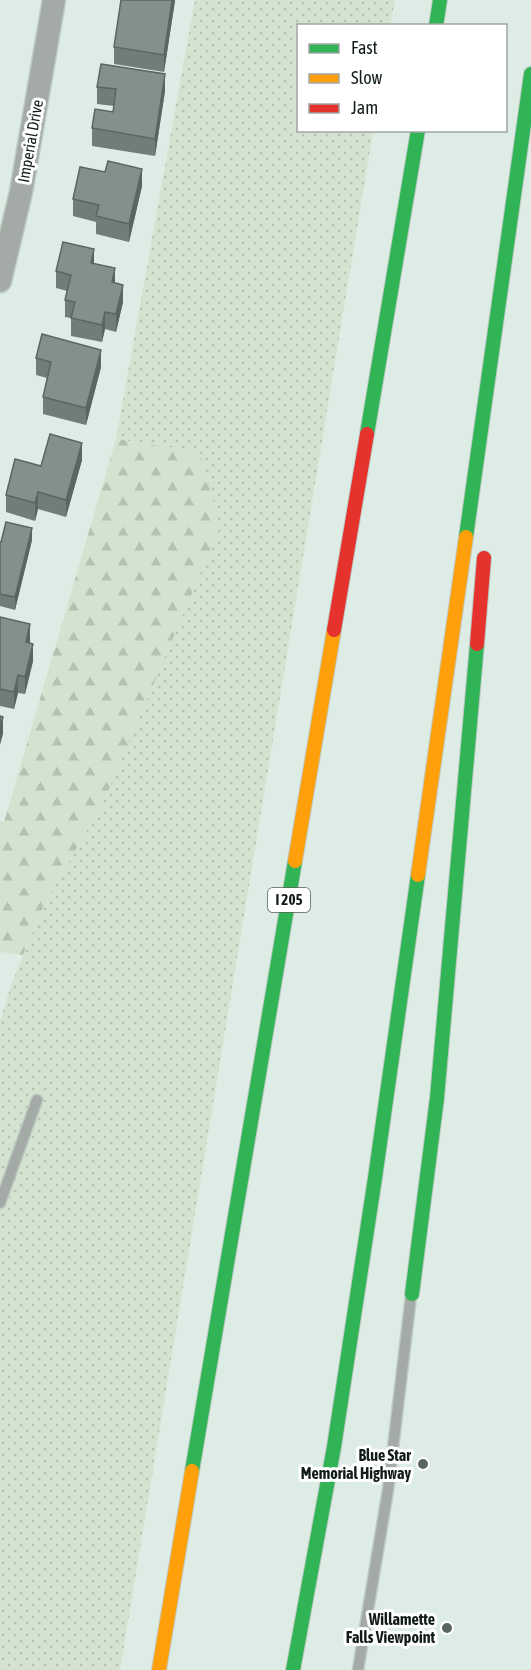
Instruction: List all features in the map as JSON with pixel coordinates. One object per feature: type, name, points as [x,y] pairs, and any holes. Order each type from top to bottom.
[{"type":"highway","points":[[436,24],[440,0]]},
{"type":"highway","points":[[293,1670],[334,1447],[375,1179],[531,74]]},
{"type":"highway","name":"I 205","points":[[159,1670],[418,132]]},
{"type":"highway","points":[[494,442],[516,179]]},
{"type":"highway","points":[[412,1294],[437,1098],[484,549]]},
{"type":"street","name":"Imperial Drive","points":[[0,281],[21,192],[54,0]]},
{"type":"lane","points":[[0,1203],[37,1100]]},
{"type":"lane","points":[[358,1670],[388,1490],[412,1294]]},
{"type":"green space","points":[[195,0],[395,0],[390,24],[297,24],[297,132],[373,132],[120,1670],[0,1670],[0,1021],[12,983],[45,902],[103,803],[200,452],[116,439]]},
{"type":"green space","points":[[116,439],[200,452],[220,527],[103,803],[45,902],[23,955],[0,952],[0,821],[4,822]]},
{"type":"building","points":[[121,0],[172,0],[164,55],[114,47]]},
{"type":"building","points":[[101,64],[165,74],[155,139],[92,128],[95,109],[113,112],[116,89],[97,87]]},
{"type":"building","points":[[108,161],[142,169],[129,224],[96,216],[99,205],[73,199],[80,167],[105,172]]},
{"type":"building","points":[[63,242],[94,249],[91,263],[115,268],[112,282],[123,285],[116,314],[105,312],[102,325],[71,318],[75,302],[65,300],[71,275],[56,271]]},
{"type":"building","points":[[42,334],[101,350],[86,408],[43,397],[51,362],[36,358]]},
{"type":"building","points":[[50,434],[82,443],[66,500],[38,492],[35,503],[6,495],[15,459],[41,466]]},
{"type":"building","points":[[6,522],[32,528],[15,597],[0,594],[0,542]]},
{"type":"building","points":[[0,617],[30,624],[26,642],[33,644],[25,677],[18,675],[14,692],[0,689]]},
{"type":"traffic: fast","points":[[436,24],[440,0]]},
{"type":"traffic: fast","points":[[466,537],[531,74]]},
{"type":"traffic: fast","points":[[367,434],[418,132]]},
{"type":"traffic: fast","points":[[412,1294],[437,1098],[477,644]]},
{"type":"traffic: fast","points":[[192,1471],[295,861]]},
{"type":"traffic: fast","points":[[293,1670],[334,1447],[418,875]]},
{"type":"traffic: slow","points":[[418,875],[466,537]]},
{"type":"traffic: slow","points":[[295,861],[334,630]]},
{"type":"traffic: slow","points":[[159,1670],[192,1471]]},
{"type":"traffic: jam","points":[[334,630],[367,434]]},
{"type":"traffic: jam","points":[[477,644],[484,558]]},
{"type":"place","name":"Blue Star Memorial Highway","points":[[423,1464]]},
{"type":"place","name":"Willamette Falls Viewpoint","points":[[447,1628]]}]
